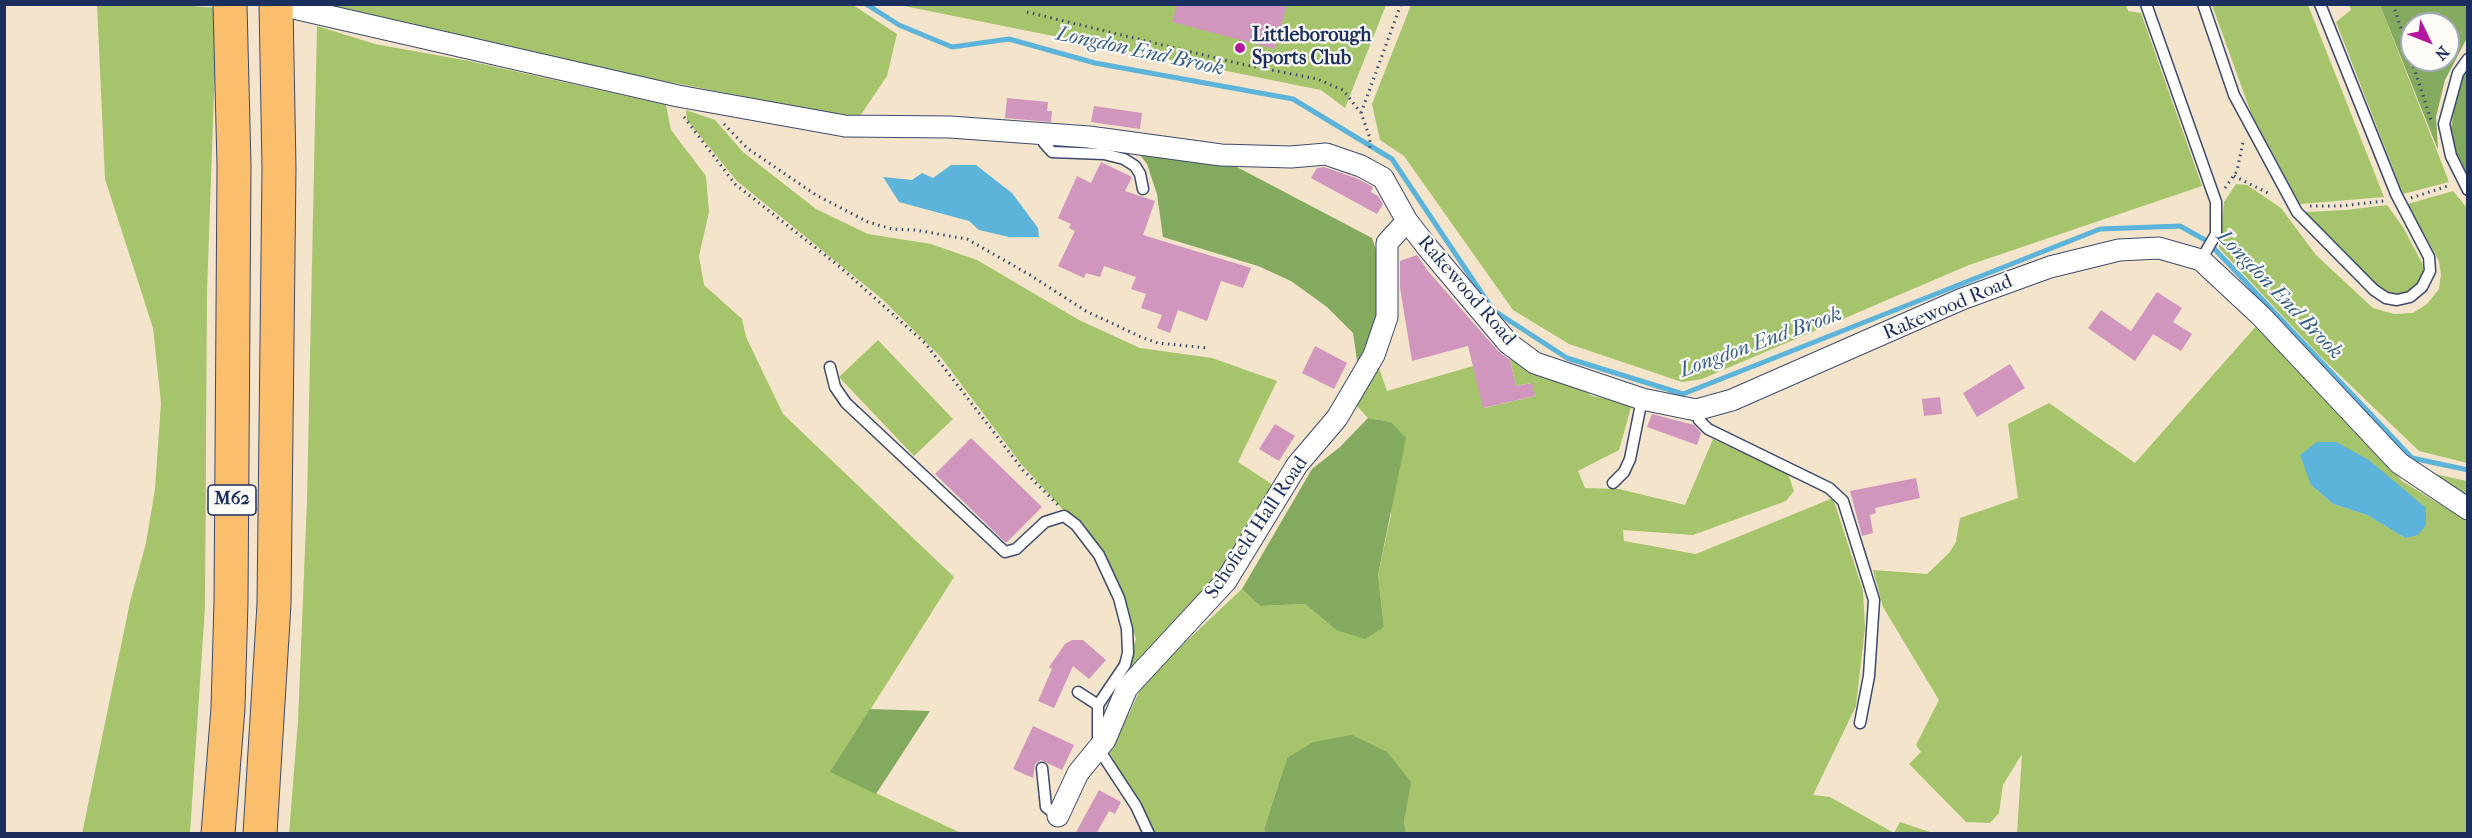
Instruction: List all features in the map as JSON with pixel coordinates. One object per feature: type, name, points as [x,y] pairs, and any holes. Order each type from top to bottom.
[{"type":"highway","name":"M62","points":[[218,834],[228,708],[231,602],[234,166],[230,4]]},
{"type":"highway","name":"M62","points":[[260,834],[274,604],[279,168],[276,4]]},
{"type":"street","name":"Rakewood Road","points":[[276,4],[678,96],[844,126],[950,127],[1089,137],[1221,155],[1326,154],[1361,166],[1383,178],[1407,221],[1508,343],[1534,363],[1642,399],[1696,410],[1732,400],[1962,299],[2050,267],[2119,249],[2159,248],[2204,256],[2399,463],[2468,509]]},
{"type":"street","name":"Schofield Hall Road","points":[[1058,816],[1078,773],[1105,740],[1127,688],[1226,581],[1297,465],[1337,418],[1374,355],[1387,317],[1387,243],[1407,221]]},
{"type":"lane","points":[[2146,4],[2216,202],[2216,234],[2204,256]]},
{"type":"lane","points":[[2203,4],[2234,95],[2294,206],[2335,253],[2374,290],[2386,298],[2397,300],[2410,297],[2422,287],[2430,271],[2429,257],[2396,194],[2320,4]]},
{"type":"lane","points":[[2465,186],[2451,156],[2444,124],[2458,73],[2468,59]]},
{"type":"lane","points":[[1042,135],[1044,143],[1052,152],[1104,154],[1124,159],[1135,166],[1140,174],[1143,189]]},
{"type":"lane","points":[[830,367],[835,387],[846,404],[1005,552],[1016,549],[1045,522],[1064,516],[1076,525],[1099,555],[1119,598],[1127,629],[1128,654],[1125,664],[1098,705],[1098,748],[1136,806],[1149,834]]},
{"type":"lane","points":[[1613,483],[1624,472],[1630,459],[1642,399]]},
{"type":"lane","points":[[1696,410],[1699,420],[1708,429],[1829,488],[1843,501],[1874,600],[1869,676],[1860,723]]},
{"type":"lane","points":[[1078,692],[1098,705]]},
{"type":"lane","points":[[1042,768],[1046,807],[1058,816]]},
{"type":"path","points":[[1360,113],[1401,4]]},
{"type":"path","points":[[2393,4],[2441,149],[2451,156]]},
{"type":"path","points":[[1027,12],[1241,64],[1317,79],[1343,90],[1360,113],[1370,138],[1370,161]]},
{"type":"path","points":[[678,96],[677,106],[688,127],[735,184],[840,267],[924,343],[1023,470],[1076,525]]},
{"type":"path","points":[[718,102],[722,122],[747,148],[816,195],[868,222],[892,229],[915,230],[967,239],[1030,275],[1086,311],[1141,337],[1158,343],[1208,348]]},
{"type":"path","points":[[2216,202],[2234,176],[2250,123]]},
{"type":"path","points":[[2234,176],[2294,206],[2340,206],[2387,201]]},
{"type":"path","points":[[2410,198],[2465,186]]},
{"type":"green space","points":[[167,4],[217,8],[207,292],[205,607],[190,833],[82,834],[130,602],[146,543],[155,489],[161,403],[153,328],[105,179],[97,5]]},
{"type":"green space","points":[[317,5],[853,5],[897,34],[887,76],[858,119],[675,83],[546,63]]},
{"type":"green space","name":"Littleborough Sports Club","points":[[899,5],[1386,5],[1345,108],[1321,90]]},
{"type":"green space","points":[[1411,5],[2126,5],[2128,11],[2141,13],[2202,186],[1969,265],[1702,379],[1682,382],[1569,344],[1513,310],[1404,156],[1380,140],[1372,104]]},
{"type":"green space","points":[[2212,5],[2308,5],[2384,197],[2300,204],[2251,113]]},
{"type":"green space","points":[[2349,5],[2380,5],[2400,56],[2400,72],[2406,72],[2449,182],[2403,194],[2336,22],[2351,10]]},
{"type":"green space","points":[[2380,5],[2467,5],[2467,38],[2460,51],[2460,12],[2400,12],[2400,55]]},
{"type":"green space","points":[[317,26],[375,44],[469,61],[666,105],[671,130],[706,176],[709,212],[699,256],[704,285],[742,319],[746,337],[783,414],[954,577],[831,772],[961,833],[289,834],[298,721],[307,500]]},
{"type":"green space","points":[[2467,68],[2467,181],[2459,167],[2451,129],[2458,85]]},
{"type":"green space","points":[[2407,72],[2449,72],[2436,117],[2438,150]]},
{"type":"green space","points":[[686,110],[715,120],[743,152],[816,209],[868,234],[931,244],[977,260],[1079,320],[1140,348],[1212,358],[1277,381],[1238,462],[1276,487],[1223,575],[1114,693],[1136,639],[1122,598],[1101,551],[1022,465],[940,356],[882,299],[737,181],[687,120]]},
{"type":"green space","points":[[1137,151],[1235,166],[1372,238],[1379,258],[1381,300],[1373,334],[1358,367],[1353,333],[1327,307],[1291,281],[1258,266],[1163,237],[1157,194],[1147,164]]},
{"type":"green space","points":[[2236,184],[2247,185],[2281,208],[2316,255],[2373,308],[2394,314],[2413,313],[2427,304],[2439,289],[2441,275],[2439,261],[2408,204],[2453,191],[2467,208],[2467,463],[2419,451],[2320,356],[2219,248],[2224,202]]},
{"type":"green space","points":[[2387,205],[2403,227],[2423,265],[2423,277],[2418,286],[2401,296],[2379,291],[2330,242],[2305,212]]},
{"type":"green space","points":[[2258,324],[2402,481],[2467,521],[2467,833],[2017,833],[2022,754],[2003,785],[1999,813],[1990,823],[1966,822],[1909,764],[1921,752],[1916,745],[1939,700],[1883,607],[1873,570],[1927,574],[1949,553],[1956,542],[1960,518],[2018,498],[2008,424],[2049,403],[2135,463]],"holes":[[[2369,460],[2406,494],[2405,538],[2367,515],[2333,504],[2311,485]]]},
{"type":"green space","points":[[878,340],[953,419],[914,456],[839,377]]},
{"type":"green space","points":[[1509,356],[1574,384],[1592,396],[1632,404],[1619,450],[1578,471],[1585,488],[1619,489],[1685,505],[1713,439],[1788,474],[1794,491],[1786,501],[1693,535],[1623,530],[1624,541],[1696,554],[1833,498],[1863,591],[1865,628],[1856,706],[1813,795],[1830,797],[1894,833],[1406,833],[1404,821],[1410,782],[1287,758],[1264,829],[1266,833],[1152,833],[1147,817],[1107,749],[1130,712],[1144,681],[1242,589],[1260,606],[1305,604],[1336,630],[1384,627],[1378,575],[1391,515],[1391,422],[1368,418],[1356,405],[1378,365],[1387,391],[1473,366],[1484,408],[1535,396],[1531,383],[1516,386]]},
{"type":"green space","points":[[1368,418],[1391,422],[1406,438],[1378,575],[1384,627],[1365,639],[1336,630],[1305,604],[1260,606],[1242,589],[1312,469],[1340,447]]},
{"type":"green space","points":[[2421,471],[2467,481],[2467,498]]},
{"type":"green space","points":[[870,709],[930,711],[876,794],[830,772]]},
{"type":"green space","points":[[1352,735],[1387,752],[1411,782],[1404,821],[1406,833],[1266,833],[1264,829],[1287,758],[1313,742]]},
{"type":"green space","points":[[1900,822],[1933,833],[1894,833]]},
{"type":"water","points":[[951,165],[976,165],[1012,193],[1038,228],[1039,237],[1009,237],[979,230],[969,221],[899,202],[883,177],[912,180],[922,173],[933,178]]},
{"type":"water","points":[[2317,442],[2336,442],[2369,460],[2426,508],[2426,525],[2418,535],[2405,538],[2367,515],[2333,504],[2311,485],[2300,455]]},
{"type":"building","points":[[1177,4],[1287,4],[1275,49],[1172,22]]},
{"type":"building","points":[[1007,98],[1048,102],[1047,111],[1052,111],[1051,122],[1005,118]]},
{"type":"building","points":[[1094,106],[1142,113],[1140,129],[1091,122]]},
{"type":"building","points":[[1101,162],[1132,177],[1125,191],[1155,201],[1143,235],[1251,268],[1243,288],[1221,281],[1207,321],[1178,310],[1170,333],[1157,328],[1162,315],[1141,308],[1146,294],[1131,289],[1136,277],[1104,266],[1100,277],[1086,273],[1084,278],[1058,266],[1075,231],[1069,228],[1071,224],[1058,218],[1077,176],[1091,183]]},
{"type":"building","points":[[1324,167],[1356,178],[1373,187],[1371,192],[1378,196],[1383,204],[1377,214],[1311,178],[1317,168]]},
{"type":"building","points":[[1417,255],[1428,271],[1498,351],[1510,360],[1516,386],[1532,383],[1535,396],[1483,408],[1468,346],[1412,361],[1400,288],[1400,261]]},
{"type":"building","points":[[2157,292],[2182,308],[2173,322],[2192,334],[2181,351],[2153,334],[2135,361],[2088,328],[2101,310],[2131,331]]},
{"type":"building","points":[[1315,346],[1347,363],[1334,389],[1302,373]]},
{"type":"building","points":[[2010,364],[2025,388],[1977,417],[1963,393]]},
{"type":"building","points":[[1940,397],[1942,414],[1924,416],[1922,399]]},
{"type":"building","points":[[1652,414],[1694,425],[1701,433],[1697,445],[1647,427]]},
{"type":"building","points":[[1275,424],[1295,436],[1279,461],[1259,449]]},
{"type":"building","points":[[971,438],[1042,507],[1006,543],[935,474]]},
{"type":"building","points":[[1916,478],[1920,498],[1875,508],[1876,513],[1870,515],[1873,533],[1862,536],[1850,491]]},
{"type":"building","points":[[1072,640],[1083,640],[1106,660],[1089,679],[1073,666],[1054,708],[1038,701],[1052,669],[1049,667],[1065,644]]},
{"type":"building","points":[[1033,726],[1074,745],[1062,770],[1041,760],[1035,764],[1033,778],[1013,769]]},
{"type":"building","points":[[1099,790],[1121,802],[1115,814],[1109,811],[1096,834],[1075,834]]},
{"type":"waterway","name":"Longdon End Brook","points":[[866,4],[899,25],[952,47],[1009,39],[1095,63],[1293,99],[1392,159],[1493,310],[1567,358],[1683,394],[2100,229],[2180,226],[2207,241],[2412,458],[2468,470]]},
{"type":"place","name":"Littleborough Sports Club","points":[[1240,48]]}]
